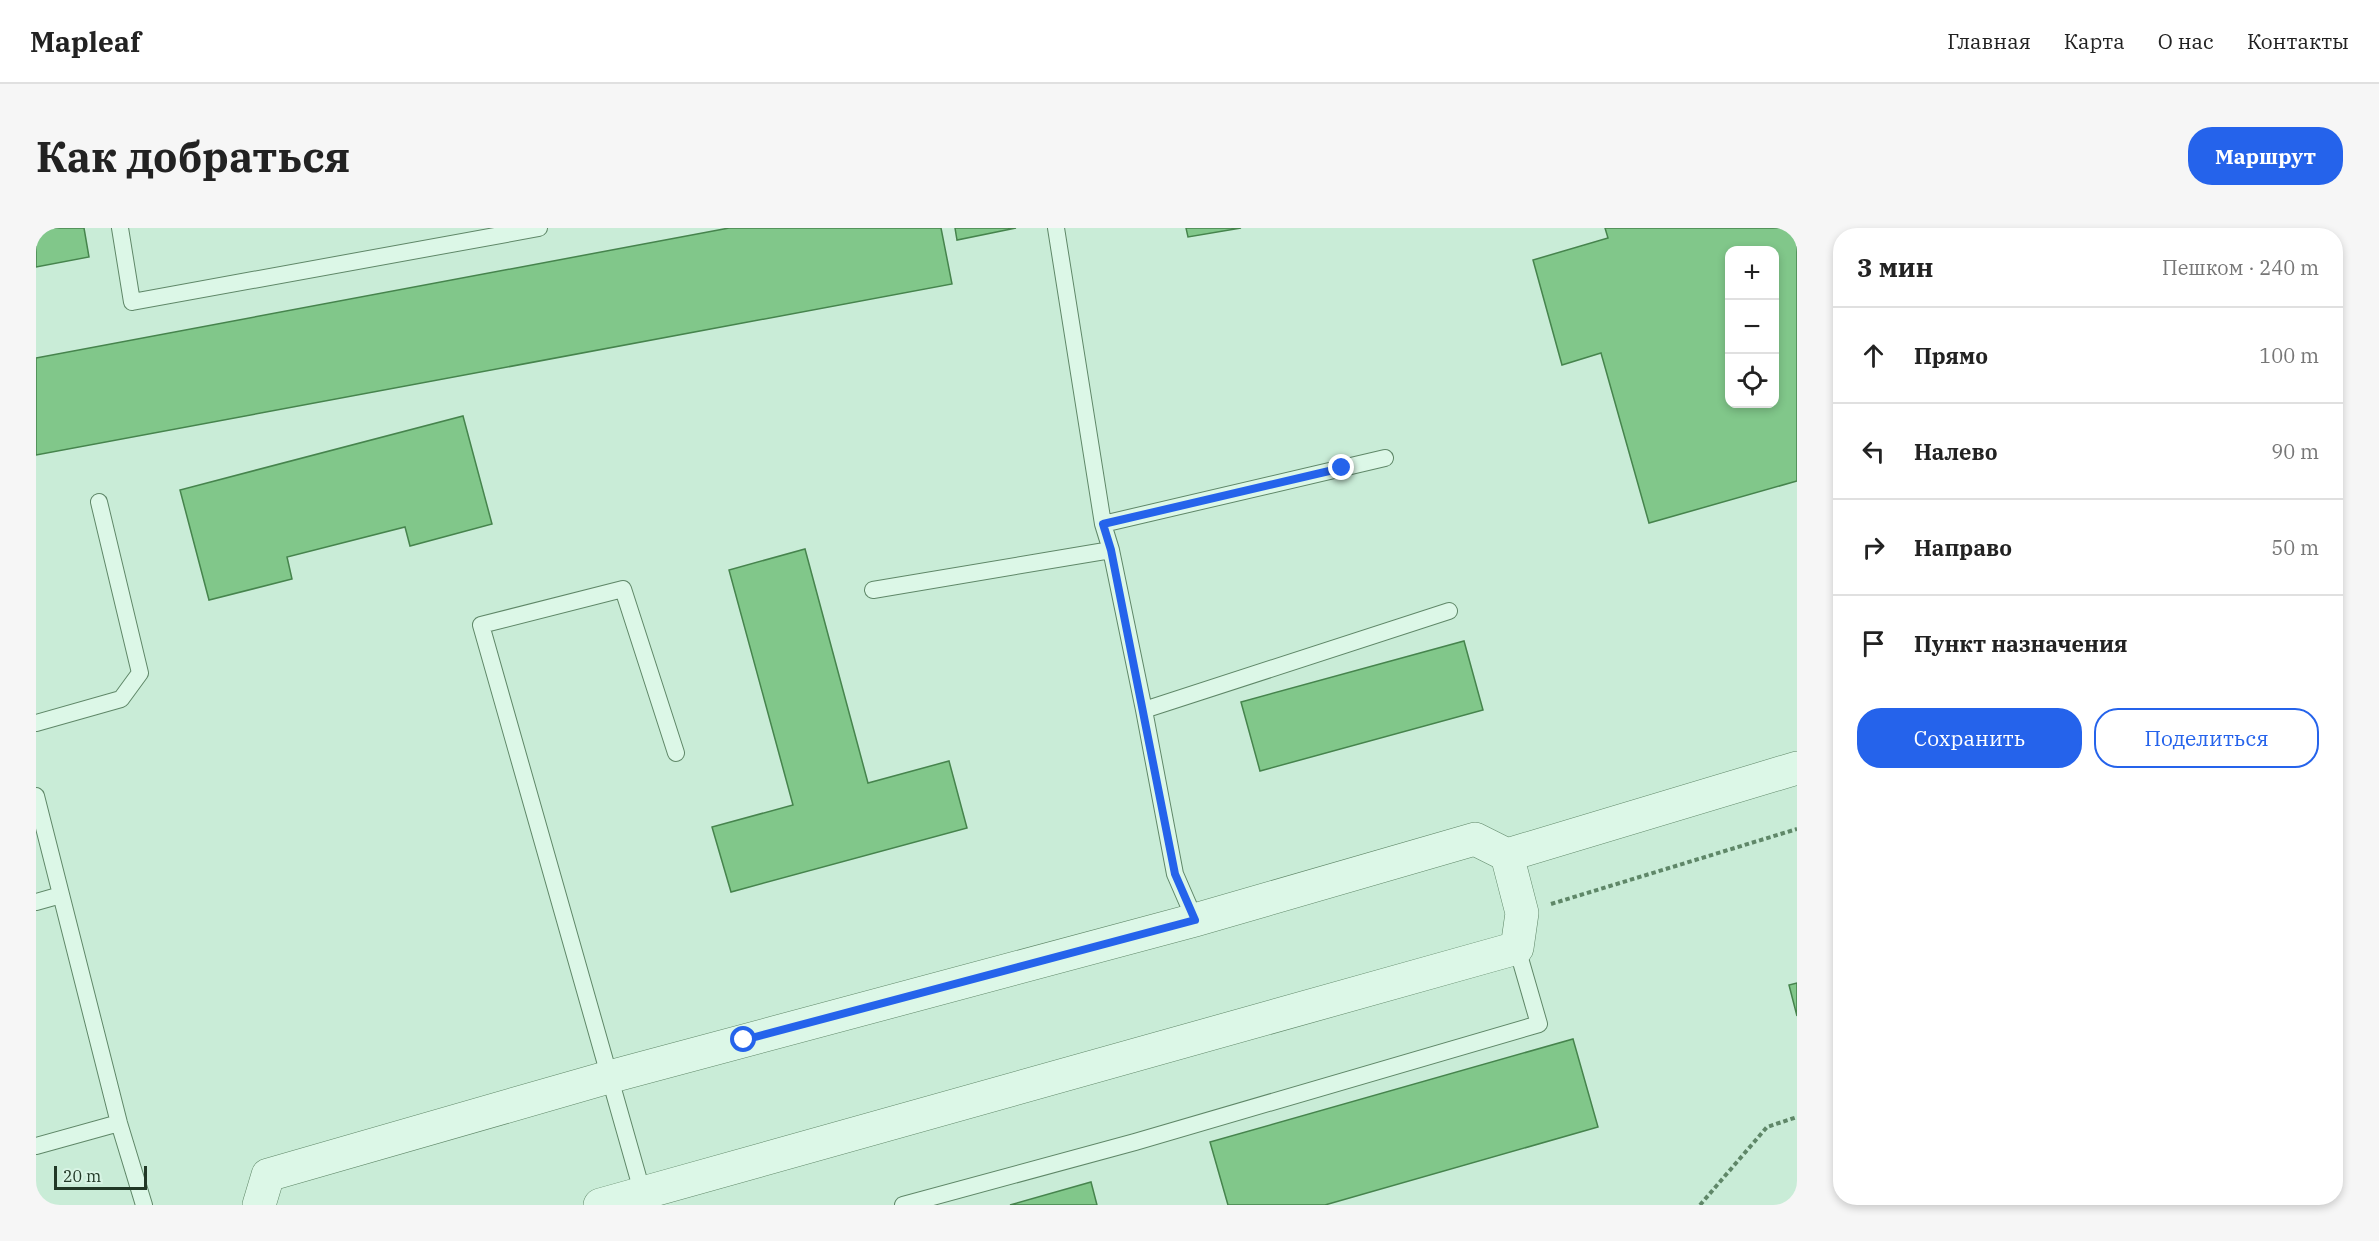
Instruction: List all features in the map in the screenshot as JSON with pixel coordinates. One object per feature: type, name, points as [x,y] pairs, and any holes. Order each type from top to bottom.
[{"type":"street","points":[[260,1205],[268,1175],[609,1077],[1195,920],[1475,838],[1507,855],[1797,768]]},
{"type":"street","points":[[600,1205],[644,1199],[1517,948],[1522,913],[1507,855]]},
{"type":"lane","points":[[120,228],[132,302],[539,228]]},
{"type":"lane","points":[[1056,228],[1103,524],[1111,550],[1144,710],[1175,874],[1195,920]]},
{"type":"lane","points":[[1103,524],[1385,458]]},
{"type":"lane","points":[[36,723],[121,699],[140,674],[99,502]]},
{"type":"lane","points":[[873,591],[1111,550]]},
{"type":"lane","points":[[644,1199],[481,625],[623,589],[676,753]]},
{"type":"lane","points":[[1144,710],[1449,611]]},
{"type":"lane","points":[[36,796],[119,1123],[144,1205]]},
{"type":"lane","points":[[36,902],[61,895]]},
{"type":"lane","points":[[903,1205],[1135,1142],[1539,1024],[1517,948]]},
{"type":"lane","points":[[36,1146],[119,1123]]},
{"type":"path","points":[[1522,913],[1797,829]]},
{"type":"path","points":[[1700,1205],[1767,1127],[1797,1118]]},
{"type":"building","points":[[36,228],[84,228],[89,257],[36,267]]},
{"type":"building","points":[[729,228],[941,228],[952,284],[36,455],[36,358]]},
{"type":"building","points":[[955,228],[1016,228],[957,240]]},
{"type":"building","points":[[1186,228],[1241,228],[1188,237]]},
{"type":"building","points":[[1605,228],[1797,228],[1797,481],[1649,523],[1601,353],[1562,365],[1533,260],[1608,238]]},
{"type":"building","points":[[463,416],[492,524],[410,546],[405,527],[287,557],[292,579],[209,600],[180,490]]},
{"type":"building","points":[[805,549],[868,783],[949,761],[967,828],[731,892],[712,827],[793,805],[729,570]]},
{"type":"building","points":[[1464,641],[1483,710],[1260,771],[1241,702]]},
{"type":"building","points":[[1797,983],[1797,1016],[1789,985]]},
{"type":"building","points":[[1573,1039],[1598,1127],[1325,1205],[1228,1205],[1210,1142]]},
{"type":"building","points":[[1091,1182],[1097,1205],[1010,1205]]},
{"type":"route","points":[[744,1040],[1195,920],[1175,874],[1144,710],[1111,550],[1103,524],[1342,468]]}]
